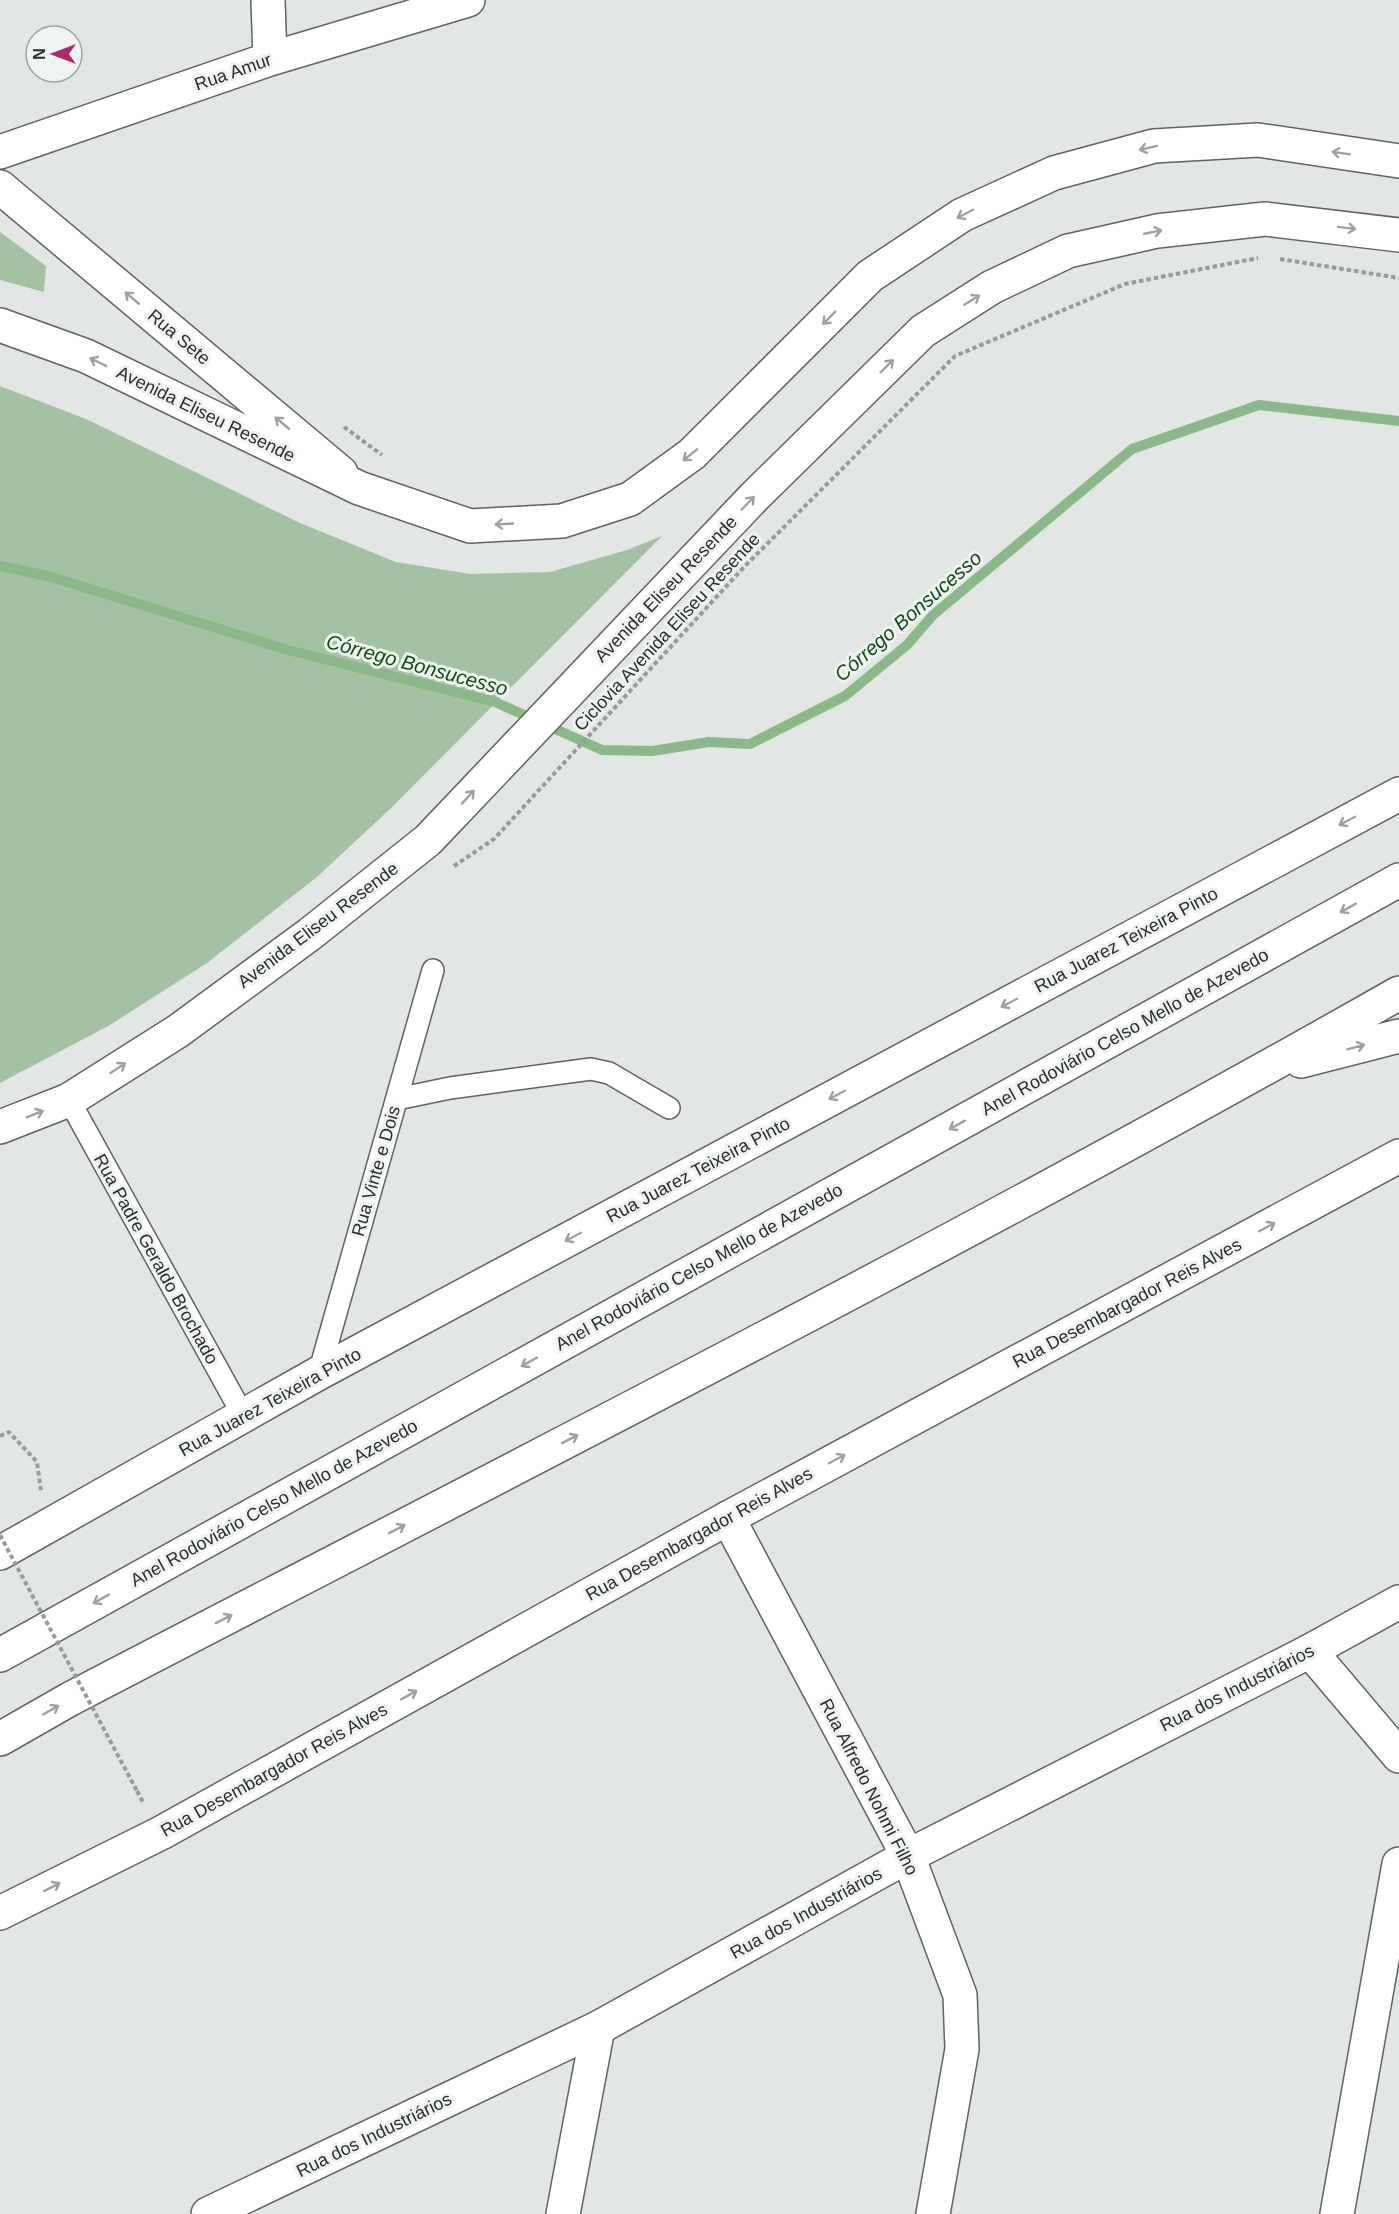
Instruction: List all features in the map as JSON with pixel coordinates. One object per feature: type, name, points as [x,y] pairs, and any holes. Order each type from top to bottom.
[{"type":"main road","points":[[268,0],[270,59]]},
{"type":"main road","name":"Rua Amur","points":[[0,152],[270,59],[458,2]]},
{"type":"main road","name":"Avenida Eliseu Resende","points":[[0,325],[86,356],[359,488],[470,526],[562,522],[630,499],[692,454],[870,276],[962,215],[1054,173],[1154,146],[1258,140],[1399,161]]},
{"type":"main road","name":"Rua Sete","points":[[0,187],[359,488]]},
{"type":"main road","name":"Avenida Eliseu Resende","points":[[0,1127],[69,1100],[178,1031],[310,934],[428,840],[754,497],[922,331],[992,287],[1068,251],[1157,231],[1265,219],[1399,235]]},
{"type":"main road","name":"Rua Juarez Teixeira Pinto","points":[[0,1553],[319,1373],[1399,794]]},
{"type":"main road","name":"Anel Rodoviário Celso Mello de Azevedo","points":[[0,1655],[1399,880]]},
{"type":"main road","points":[[0,1738],[70,1699],[837,1300],[1259,1072],[1399,993]]},
{"type":"main road","points":[[1259,1072],[1399,1036]]},
{"type":"main road","name":"Rua Desembargador Reis Alves","points":[[0,1913],[161,1833],[728,1518],[1399,1156]]},
{"type":"main road","name":"Rua Alfredo Nohmi Filho","points":[[728,1518],[908,1856],[960,1995],[962,2049],[933,2214]]},
{"type":"main road","name":"Rua dos Industriários","points":[[208,2214],[598,2028],[908,1856],[1310,1651],[1399,1602]]},
{"type":"main road","points":[[1310,1651],[1399,1756]]},
{"type":"main road","points":[[1337,2214],[1399,1864]]},
{"type":"main road","points":[[563,2214],[598,2028]]},
{"type":"lane","name":"Rua Vinte e Dois","points":[[319,1373],[433,970]]},
{"type":"lane","points":[[396,1099],[450,1088],[591,1069],[609,1072],[669,1108]]},
{"type":"lane","name":"Rua Padre Geraldo Brochado","points":[[69,1100],[244,1417]]},
{"type":"path","name":"Ciclovia Avenida Eliseu Resende","points":[[445,873],[494,839],[745,566],[955,356],[1125,284],[1265,256]]},
{"type":"path","points":[[1276,258],[1399,278]]},
{"type":"path","points":[[0,1436],[9,1432],[37,1462],[42,1499]]},
{"type":"path","points":[[0,1535],[137,1791]]},
{"type":"green space","points":[[0,232],[46,266],[44,292],[0,280]]},
{"type":"green space","points":[[0,386],[86,419],[300,523],[396,562],[470,574],[550,572],[627,550],[662,536],[390,809],[317,877],[207,963],[110,1025],[0,1083]]},
{"type":"waterway","name":"Córrego Bonsucesso","points":[[0,566],[48,576],[288,650],[495,702],[602,750],[652,751],[709,742],[750,744],[845,696],[907,645],[933,615],[1132,449],[1259,405],[1399,421]]}]
